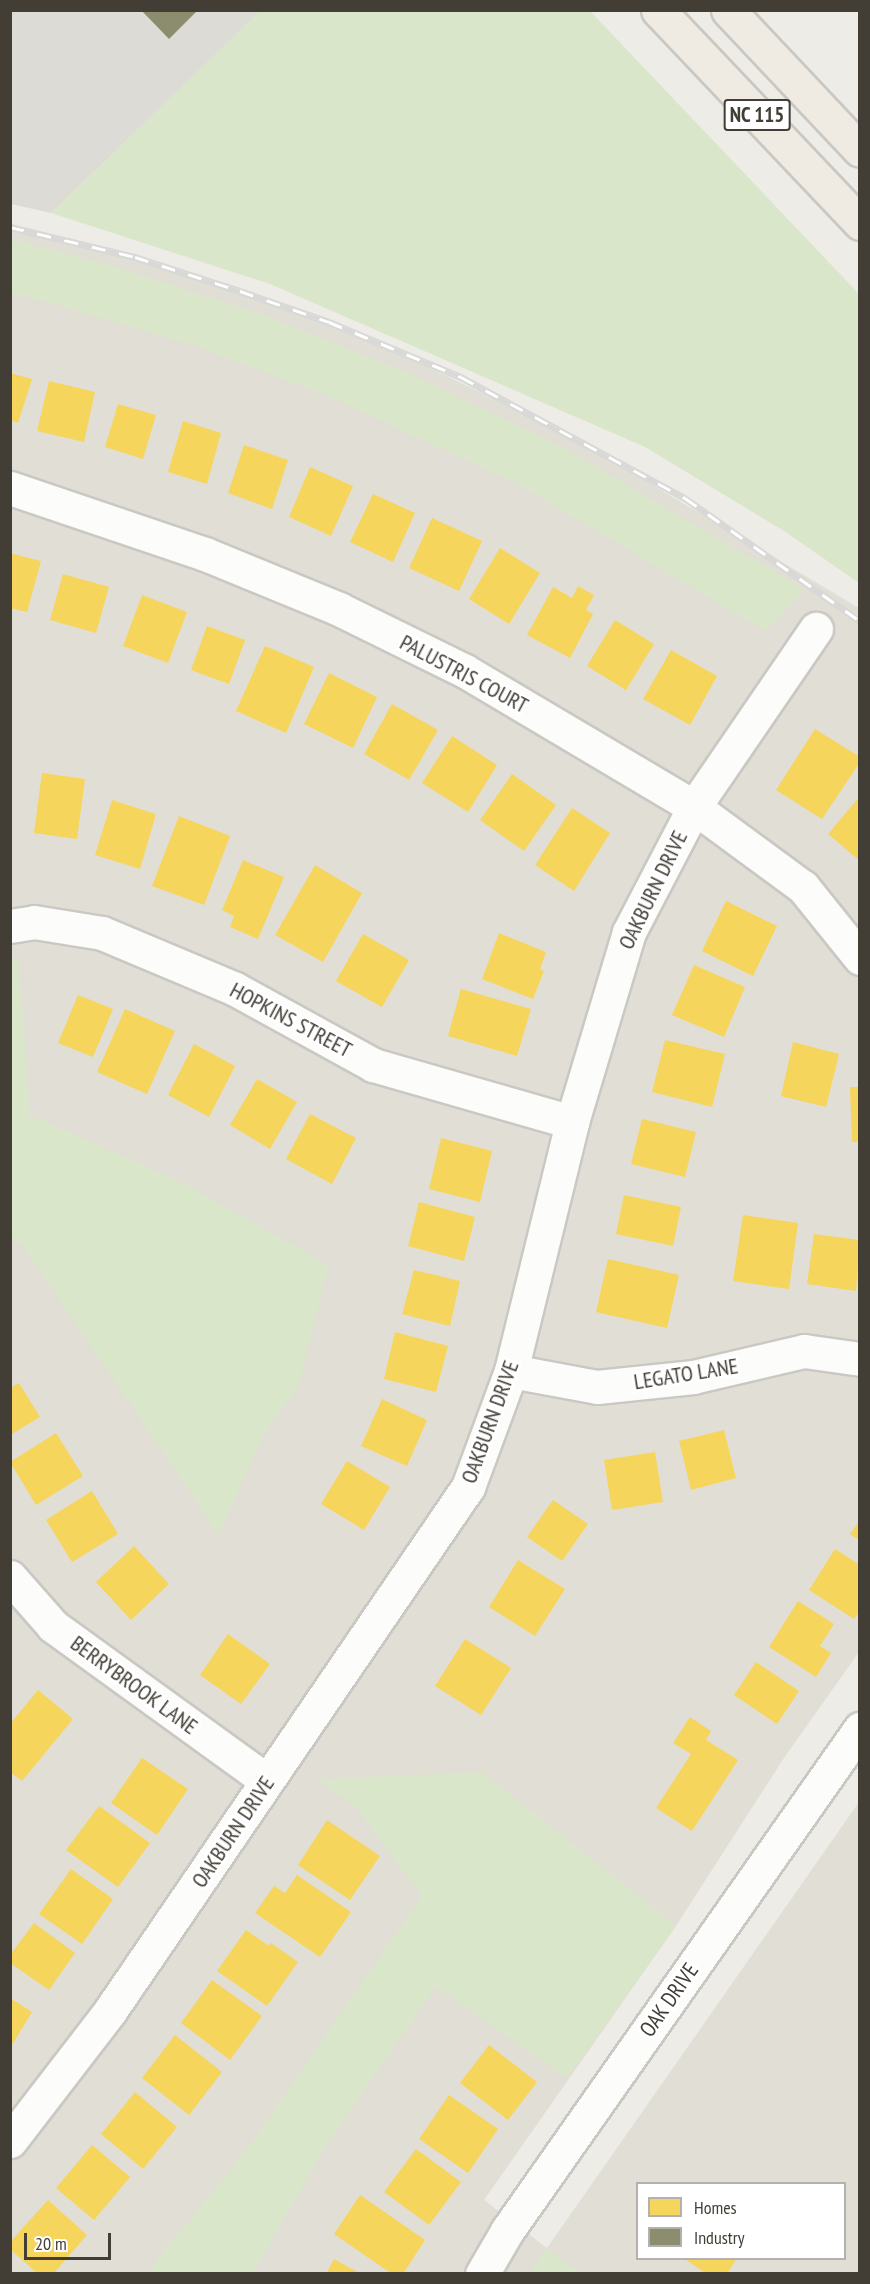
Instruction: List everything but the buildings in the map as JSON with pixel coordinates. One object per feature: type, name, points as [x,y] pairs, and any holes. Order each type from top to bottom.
[{"type":"main road","name":"NC 115","points":[[658,10],[860,223]]},
{"type":"main road","name":"NC 115","points":[[728,10],[860,150]]},
{"type":"street","name":"PALUSTRIS COURT","points":[[10,488],[34,494],[205,554],[339,609],[465,671],[694,807],[802,887],[860,958]]},
{"type":"street","name":"OAKBURN DRIVE","points":[[10,2141],[110,2011],[468,1487],[512,1371],[572,1122],[629,932],[694,807],[816,629]]},
{"type":"street","name":"HOPKINS STREET","points":[[10,926],[34,922],[102,933],[235,989],[373,1065],[572,1122]]},
{"type":"street","name":"LEGATO LANE","points":[[512,1371],[597,1388],[693,1377],[804,1351],[860,1359]]},
{"type":"street","name":"BERRYBROOK LANE","points":[[10,1577],[53,1626],[267,1781]]},
{"type":"street","name":"OAK DRIVE","points":[[482,2274],[514,2221],[860,1729]]},
{"type":"shaded area","points":[[11,11],[261,11],[51,213],[11,204]]},
{"type":"shaded area","points":[[10,224],[115,251],[261,299],[411,359],[565,433],[859,608],[859,1652],[784,1758],[676,1926],[484,2200],[547,2248],[859,1802],[859,2273],[11,2273]]},
{"type":"green space","points":[[261,10],[590,11],[859,294],[859,583],[784,531],[645,447],[270,284],[51,213]]},
{"type":"green space","points":[[11,239],[114,266],[260,314],[410,374],[564,448],[804,589],[766,631],[518,484],[326,395],[193,345],[11,293]]},
{"type":"green space","points":[[18,956],[30,1115],[181,1182],[328,1265],[299,1384],[261,1438],[219,1535],[23,1245],[11,1238],[10,958]]},
{"type":"green space","points":[[482,1772],[676,1926],[567,2078],[436,1986],[323,2150],[253,2273],[158,2273],[151,2267],[243,2155],[422,1896],[355,1806],[317,1779]]},
{"type":"green space","points":[[547,2248],[579,2273],[529,2273]]},
{"type":"railway","points":[[10,227],[135,257],[240,291],[329,322],[461,377],[685,498],[860,621]]}]
